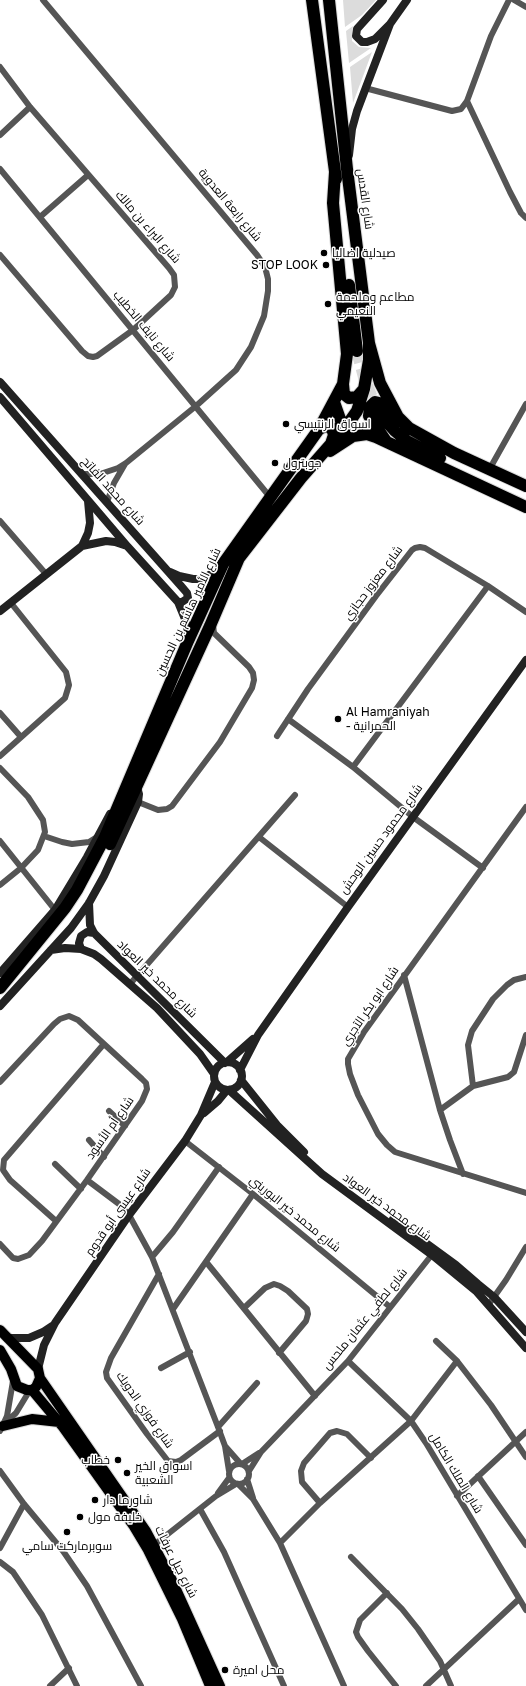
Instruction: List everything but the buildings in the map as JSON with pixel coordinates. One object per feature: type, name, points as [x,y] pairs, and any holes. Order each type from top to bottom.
[{"type":"highway","points":[[312,0],[357,351]]},
{"type":"highway","name":"شارع القدس","points":[[329,0],[347,169],[369,344],[380,383],[398,417],[409,428],[489,470],[526,486]]},
{"type":"highway","name":"شارع الأمير هاشم بن الحسين","points":[[0,988],[65,908],[77,890],[105,837],[188,641],[223,564],[319,429],[342,384],[347,354],[333,203],[335,172]]},
{"type":"highway","name":"شارع الأمير هاشم بن الحسين","points":[[0,997],[29,965],[68,917],[80,899],[111,844],[239,558],[301,478],[331,444],[349,432],[364,389],[369,360],[369,344]]},
{"type":"highway","points":[[342,384],[344,394],[350,398],[357,397],[364,389]]},
{"type":"highway","points":[[334,402],[349,432]]},
{"type":"highway","points":[[387,441],[369,416],[370,407],[375,402],[379,403],[398,417]]},
{"type":"highway","points":[[378,412],[395,431],[407,441],[423,450],[526,498]]},
{"type":"highway","points":[[319,429],[326,426],[332,428],[334,435],[331,444]]},
{"type":"highway","points":[[322,456],[349,432],[368,434],[387,441],[526,507]]},
{"type":"main road","name":"شارع جبل عرفات","points":[[3,1334],[39,1374],[138,1519],[154,1545],[171,1578],[220,1686]]},
{"type":"main road","name":"شارع جبل عرفات","points":[[0,1350],[17,1386],[23,1390],[31,1390],[59,1422],[124,1512],[148,1550],[182,1619],[210,1686]]},
{"type":"main road","points":[[31,1390],[38,1384],[39,1374]]},
{"type":"main road","points":[[2,1427],[32,1419],[59,1422]]},
{"type":"street","name":"شارع رابعة العدوية","points":[[43,0],[257,255],[264,267],[268,280],[268,291],[264,316],[251,347],[236,370],[196,406],[126,463],[105,473],[91,475],[81,474]]},
{"type":"street","points":[[384,0],[357,29],[356,36],[362,42],[375,39],[390,24],[407,0]]},
{"type":"street","points":[[365,88],[452,111],[461,109],[467,101],[491,36],[509,0]]},
{"type":"street","points":[[514,0],[526,7]]},
{"type":"street","points":[[347,169],[352,129],[365,88],[390,24]]},
{"type":"street","name":"شارع البراء بن مالك","points":[[0,67],[30,107],[169,268],[174,276],[175,287],[171,295],[133,330],[97,356],[88,356],[0,255]]},
{"type":"street","points":[[467,101],[510,192],[521,213],[526,218]]},
{"type":"street","points":[[0,135],[30,107]]},
{"type":"street","name":"شارع نايف الخطيب","points":[[0,169],[270,497]]},
{"type":"street","points":[[40,217],[88,175]]},
{"type":"street","name":"شارع محمد الفاتح","points":[[0,382],[170,572],[187,593],[188,598],[185,601],[178,602]]},
{"type":"street","name":"شارع محمد الفاتح","points":[[0,397],[128,547],[178,602],[187,624],[188,641]]},
{"type":"street","points":[[489,470],[526,404]]},
{"type":"street","name":"شارع رابعة العدوية","points":[[107,502],[114,483],[126,463]]},
{"type":"street","points":[[0,611],[82,546],[88,534],[90,523],[88,500]]},
{"type":"street","points":[[0,522],[46,574]]},
{"type":"street","points":[[82,546],[106,541],[115,542],[128,547]]},
{"type":"street","name":"شارع معزوز حجازي","points":[[277,736],[376,596],[412,550],[420,547],[425,548],[488,586],[526,612]]},
{"type":"street","points":[[170,572],[179,576],[200,579],[208,576],[223,564]]},
{"type":"street","points":[[352,767],[488,586]]},
{"type":"street","points":[[0,756],[65,698],[69,685],[66,672],[11,603]]},
{"type":"street","points":[[138,802],[158,810],[167,809],[172,806],[220,742],[252,688],[254,680],[253,673],[249,667],[218,636],[213,628],[214,616]]},
{"type":"street","points":[[204,638],[210,634],[218,636]]},
{"type":"street","name":"شارع محمود حسين الوحش","points":[[240,1070],[258,1035],[348,907],[526,660]]},
{"type":"street","points":[[0,713],[21,737]]},
{"type":"street","points":[[288,719],[352,767],[413,817],[483,868]]},
{"type":"street","points":[[0,768],[28,797],[38,811],[45,826],[44,836],[38,850],[21,868],[0,885]]},
{"type":"street","name":"شارع الأمير هاشم بن الحسين","points":[[0,1006],[71,928],[88,903],[104,876],[138,802],[139,794],[137,787]]},
{"type":"street","points":[[130,984],[295,795]]},
{"type":"street","name":"شارع الأمير هاشم بن الحسين","points":[[0,973],[55,910],[87,857],[96,837],[121,799]]},
{"type":"street","name":"شارع ابو بكر الآجري","points":[[526,807],[364,1032],[352,1052],[348,1064],[350,1074],[370,1120],[378,1134],[395,1152],[526,1193]]},
{"type":"street","points":[[44,836],[72,844],[89,842],[96,837]]},
{"type":"street","points":[[259,837],[348,907]]},
{"type":"street","points":[[0,841],[55,910]]},
{"type":"street","name":"شارع محمد خير العواد","points":[[88,903],[90,924],[94,933],[226,1063]]},
{"type":"street","points":[[81,949],[79,943],[81,936],[87,932],[94,933]]},
{"type":"street","name":"شارع محمد خير العواد","points":[[51,950],[65,948],[81,949],[94,954],[157,1008],[180,1031],[207,1062],[215,1078]]},
{"type":"street","points":[[404,975],[440,1110],[463,1174]]},
{"type":"street","points":[[473,1086],[468,1046],[472,1031],[493,999],[514,980],[526,977]]},
{"type":"street","name":"شارع أم الأسود","points":[[0,1082],[54,1024],[69,1016],[78,1020],[103,1045],[142,1078],[147,1086],[147,1092],[142,1101],[104,1157],[42,1241],[29,1255],[23,1258],[12,1258],[0,1244]]},
{"type":"street","points":[[440,1110],[473,1086],[508,1077],[514,1072],[526,1034]]},
{"type":"street","name":"شارع محمود حسين الوحش","points":[[226,1063],[258,1035]]},
{"type":"street","points":[[56,1221],[10,1180],[3,1170],[4,1160],[103,1045]]},
{"type":"street","points":[[226,1063],[235,1064],[240,1070],[241,1080],[238,1085],[228,1090],[218,1086],[215,1078],[218,1067],[226,1063]]},
{"type":"street","name":"شارع عيسى أبو قدوم","points":[[39,1374],[44,1345],[55,1323],[129,1215],[185,1141],[201,1115],[215,1078]]},
{"type":"street","name":"شارع محمد خير العواد","points":[[241,1080],[277,1125],[315,1163],[434,1253],[526,1332]]},
{"type":"street","name":"شارع محمد خير العواد","points":[[228,1090],[322,1174],[434,1253]]},
{"type":"street","name":"شارع عيسى أبو قدوم","points":[[201,1115],[218,1101],[228,1090]]},
{"type":"street","points":[[109,1111],[124,1126]]},
{"type":"street","points":[[89,1140],[104,1157]]},
{"type":"street","name":"شارع محمد خير البوريني","points":[[185,1141],[253,1194],[390,1306]]},
{"type":"street","points":[[55,1164],[81,1189]]},
{"type":"street","points":[[152,1257],[173,1232],[218,1167]]},
{"type":"street","points":[[87,1180],[119,1204],[129,1215],[152,1257],[219,1429],[225,1446],[229,1475],[253,1499],[280,1544],[344,1686]]},
{"type":"street","points":[[173,1309],[207,1263],[253,1194]]},
{"type":"street","points":[[491,1301],[526,1247]]},
{"type":"street","name":"شارع لطفي عثمان ملحس","points":[[249,1471],[261,1452],[348,1361],[390,1306],[434,1253]]},
{"type":"street","points":[[207,1263],[315,1396]]},
{"type":"street","name":"شارع فوزي الدويك","points":[[159,1274],[110,1362],[106,1372],[107,1378],[168,1461],[176,1462],[181,1460],[219,1429]]},
{"type":"street","points":[[244,1308],[265,1288],[274,1284],[280,1286],[288,1292],[307,1309],[308,1314],[306,1321],[279,1353]]},
{"type":"street","name":"شارع محمد خير العواد","points":[[491,1301],[526,1348]]},
{"type":"street","name":"شارع عيسى أبو قدوم","points":[[3,1334],[29,1338],[43,1332],[55,1323]]},
{"type":"street","points":[[436,1341],[457,1361],[491,1404],[526,1457]]},
{"type":"street","points":[[161,1368],[190,1352]]},
{"type":"street","name":"شارع الملك الكامل","points":[[348,1361],[411,1421],[426,1443],[526,1610]]},
{"type":"street","points":[[280,1544],[320,1503],[411,1421],[457,1361]]},
{"type":"street","points":[[2,1427],[11,1400],[13,1376]]},
{"type":"street","points":[[219,1429],[257,1383]]},
{"type":"street","points":[[2,1427],[16,1413],[31,1390]]},
{"type":"street","points":[[320,1503],[302,1482],[300,1471],[304,1462],[330,1432],[337,1431],[347,1434],[371,1458]]},
{"type":"street","points":[[457,1496],[526,1432]]},
{"type":"street","points":[[225,1446],[241,1464],[246,1466],[249,1471],[248,1479],[253,1499]]},
{"type":"street","name":"شارع لطفي عثمان ملحس","points":[[241,1464],[261,1452]]},
{"type":"street","points":[[216,1496],[229,1475],[231,1467],[235,1464],[241,1464]]},
{"type":"street","points":[[0,1471],[24,1504],[63,1551],[87,1586],[141,1686]]},
{"type":"street","points":[[478,1476],[526,1545]]},
{"type":"street","points":[[154,1545],[216,1496],[237,1484],[244,1483],[248,1479]]},
{"type":"street","points":[[0,1548],[24,1504]]},
{"type":"street","points":[[200,1509],[224,1552],[284,1686]]},
{"type":"street","points":[[351,1557],[387,1593],[418,1629],[445,1668],[451,1686]]},
{"type":"street","points":[[0,1562],[13,1572],[22,1584],[53,1634],[78,1686]]},
{"type":"street","points":[[387,1593],[360,1620],[356,1632],[358,1638],[396,1686]]},
{"type":"street","points":[[426,1686],[519,1599]]},
{"type":"street","points":[[50,1686],[69,1668]]},
{"type":"shaded area","points":[[343,0],[376,0],[362,15],[345,27]]},
{"type":"shaded area","points":[[353,26],[352,41],[359,47],[371,48],[349,63],[346,31]]},
{"type":"shaded area","points":[[372,52],[353,103],[350,67]]},
{"type":"tunnel","points":[[357,351],[365,381],[378,412]]},
{"type":"place","name":"صيدلية اضاليا","points":[[324,253]]},
{"type":"place","name":"STOP LOOK","points":[[326,265]]},
{"type":"place","name":"مطاعم وملحمة النعيمي","points":[[328,304]]},
{"type":"place","name":"اسواق الرنتيسي","points":[[286,424]]},
{"type":"place","name":"جوبترول","points":[[275,463]]},
{"type":"place","name":"Al Hamraniyah - الحمرانية","points":[[338,719]]},
{"type":"place","name":"خطاب","points":[[118,1460]]},
{"type":"place","name":"اسواق الخير الشعبية","points":[[127,1473]]},
{"type":"place","name":"شاورما دار","points":[[95,1500]]},
{"type":"place","name":"خليفة مول","points":[[80,1517]]},
{"type":"place","name":"سوبرماركت سامي","points":[[67,1532]]},
{"type":"place","name":"محل اميرة","points":[[225,1670]]}]
